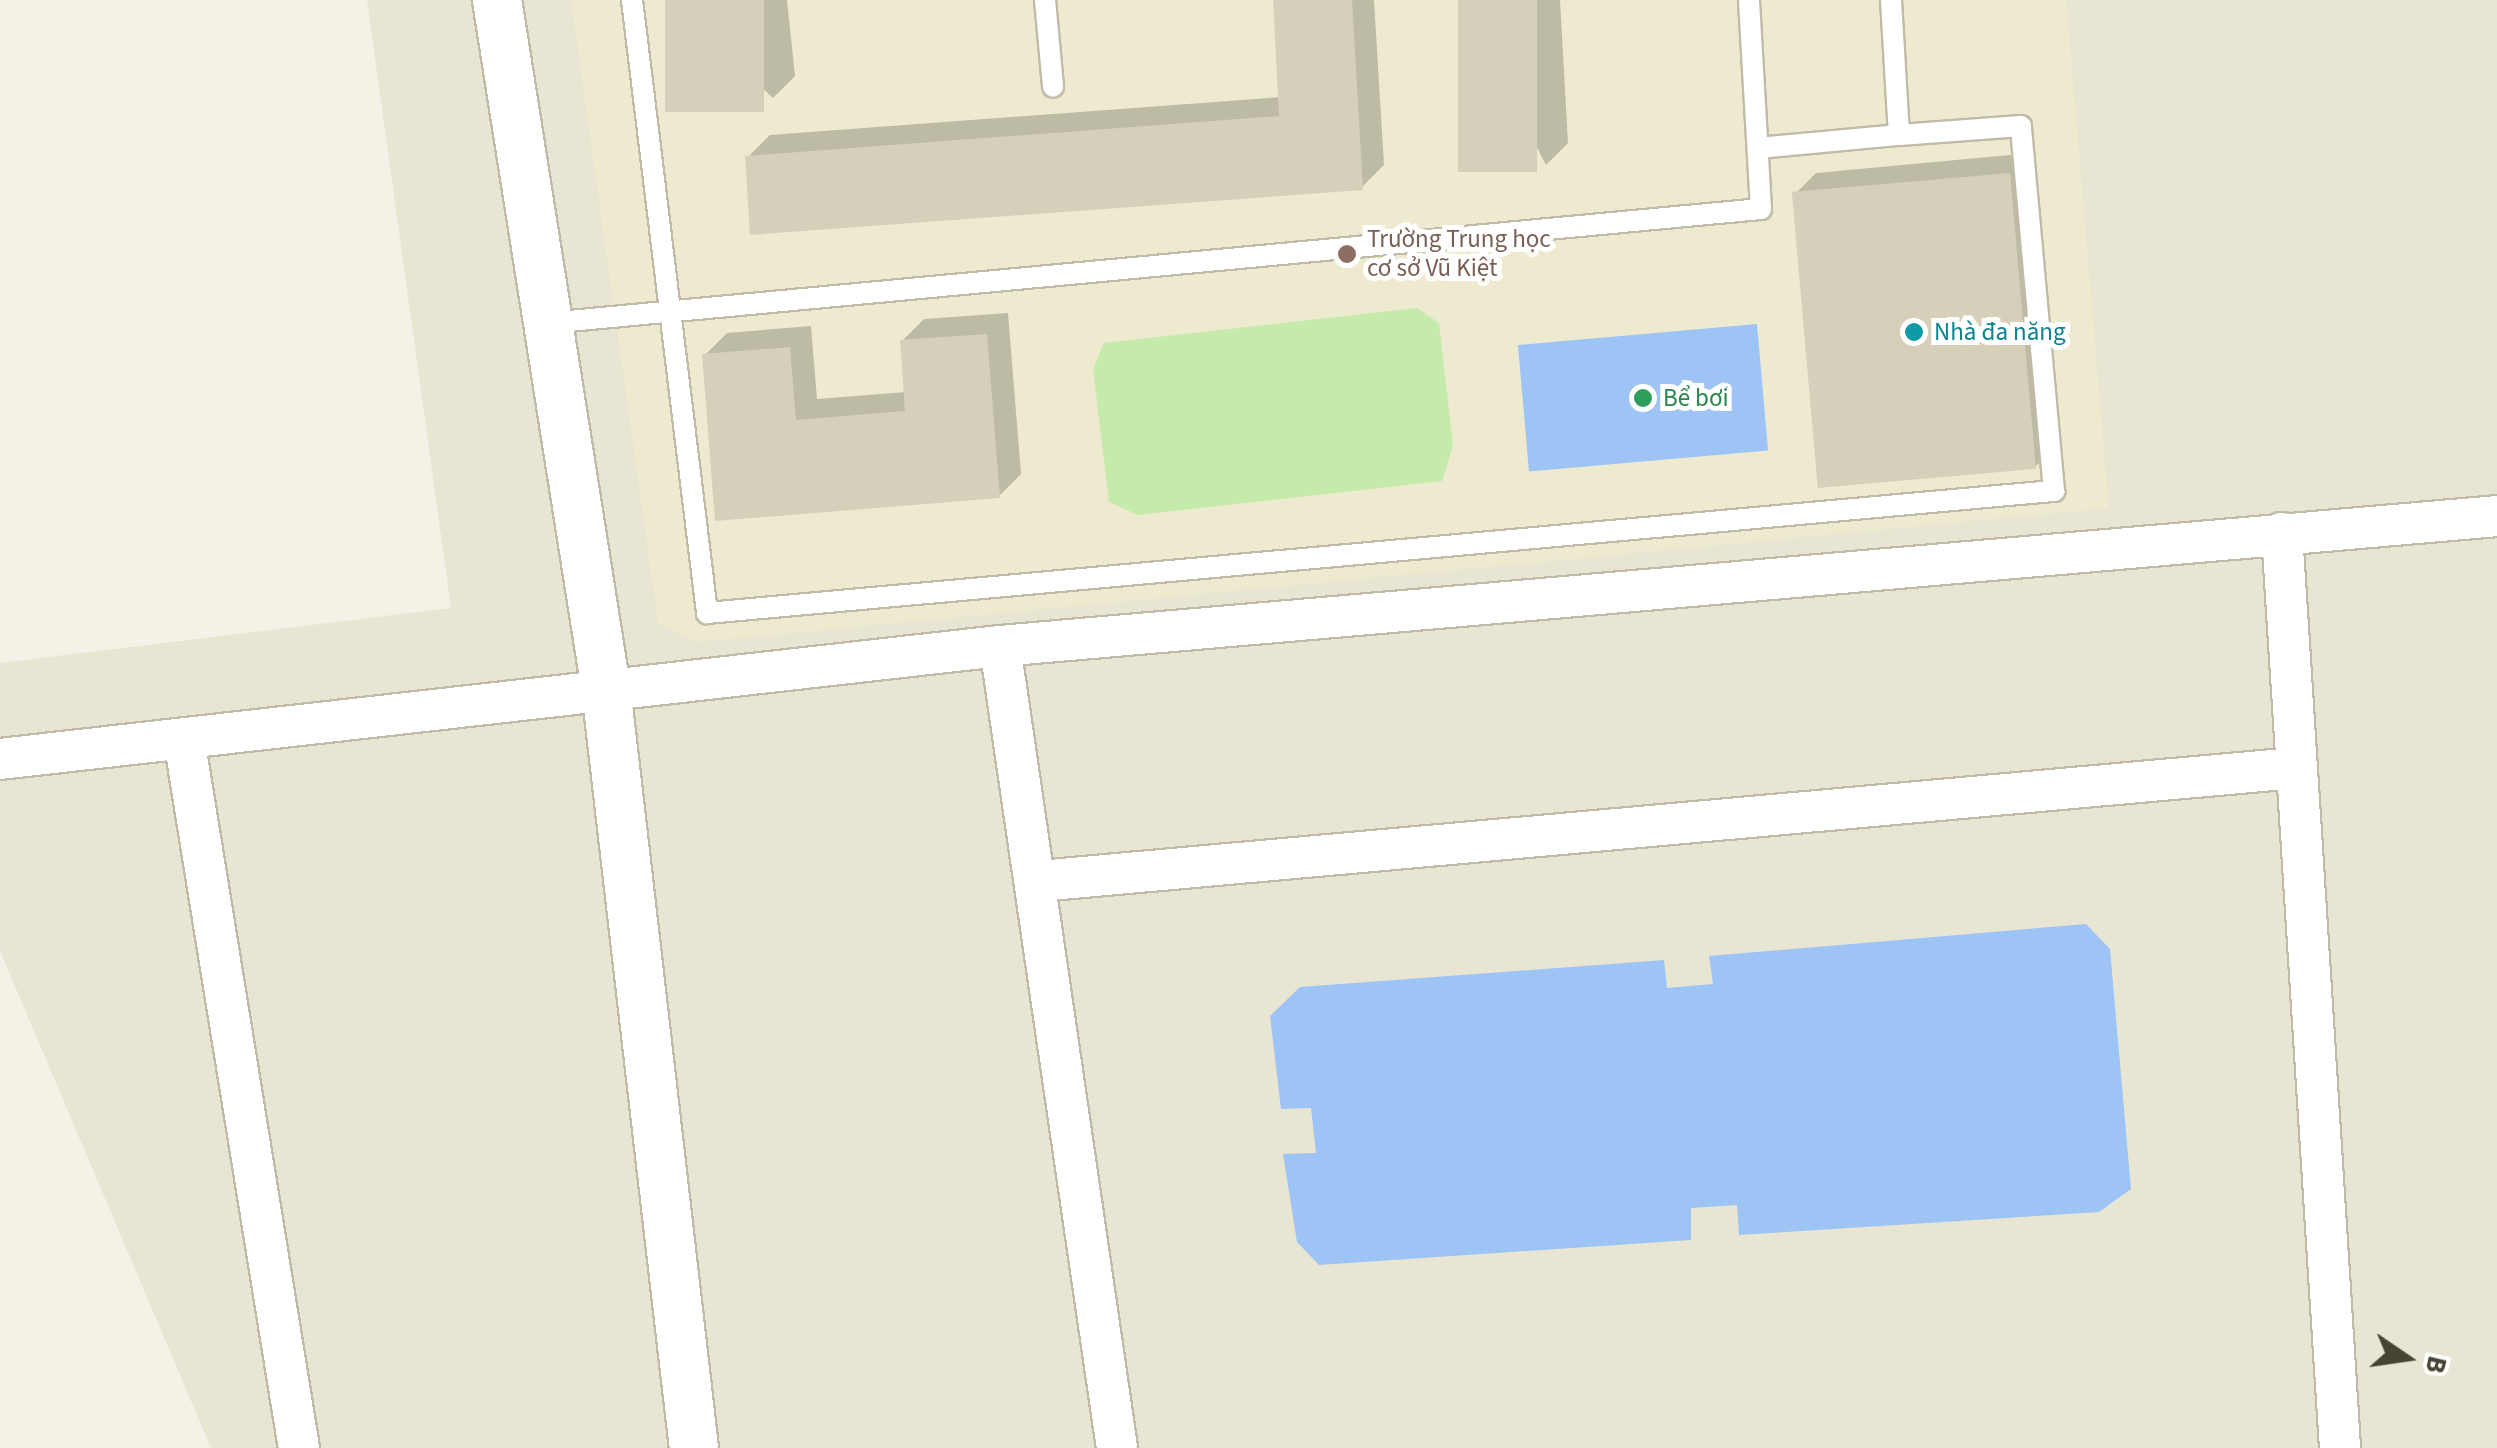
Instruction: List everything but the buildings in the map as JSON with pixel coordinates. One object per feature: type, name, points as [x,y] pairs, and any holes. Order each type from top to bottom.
[{"type":"street","points":[[497,0],[606,689],[694,1448]]},
{"type":"street","points":[[0,758],[1000,646],[2497,516]]},
{"type":"street","points":[[2282,533],[2340,1448]]},
{"type":"street","points":[[1000,646],[1039,881],[1117,1448]]},
{"type":"street","points":[[184,738],[299,1448]]},
{"type":"street","points":[[1039,881],[2294,768]]},
{"type":"lane","points":[[632,0],[674,311],[708,613],[2054,492],[2021,126],[1758,148]]},
{"type":"lane","points":[[1045,0],[1054,86]]},
{"type":"lane","points":[[548,323],[1761,209],[1749,0]]},
{"type":"lane","points":[[1891,0],[1899,135]]},
{"type":"shaded area","points":[[367,0],[2497,0],[2497,1448],[211,1448],[0,951],[0,663],[451,608]]},
{"type":"shaded area","name":"Trường Trung học cơ sở Vũ Kiệt","points":[[571,0],[2066,0],[2109,508],[695,642],[658,623]]},
{"type":"green space","points":[[1417,308],[1439,323],[1453,446],[1442,481],[1138,515],[1109,502],[1093,369],[1104,343]]},
{"type":"water","name":"Bể bơi","points":[[1757,324],[1768,451],[1529,471],[1518,345]]},
{"type":"water","points":[[2086,924],[2110,949],[2131,1189],[2099,1212],[1739,1235],[1737,1205],[1691,1208],[1691,1240],[1319,1265],[1297,1242],[1283,1154],[1316,1153],[1311,1108],[1281,1109],[1270,1016],[1300,987],[1664,960],[1667,988],[1713,984],[1709,956]]},
{"type":"place","name":"Trường Trung học cơ sở Vũ Kiệt","points":[[1347,254]]},
{"type":"place","name":"Nhà đa năng","points":[[1914,332]]},
{"type":"place","name":"Bể bơi","points":[[1643,398]]}]
